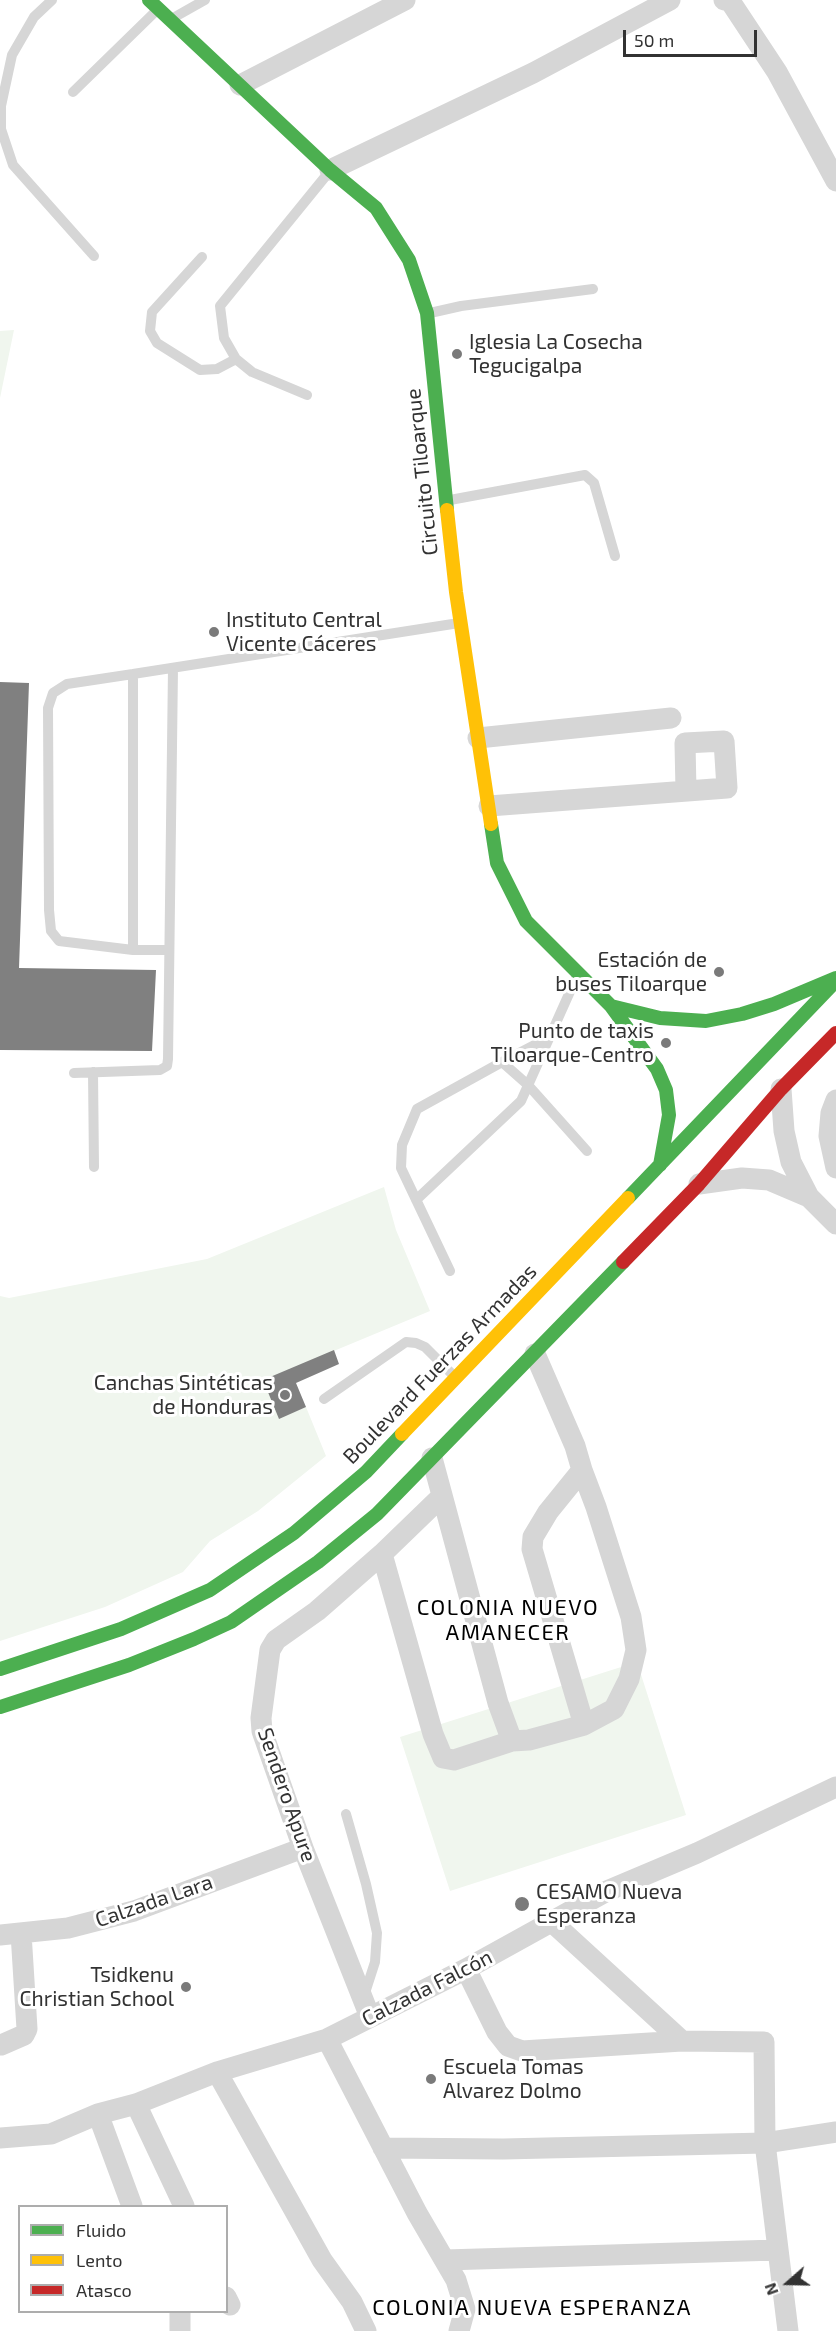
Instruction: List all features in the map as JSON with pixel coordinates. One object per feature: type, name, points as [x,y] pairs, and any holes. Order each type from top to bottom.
[{"type":"main road","name":"Circuito Tiloarque","points":[[154,4],[330,170],[376,208],[410,260],[427,314],[461,622],[497,863],[526,921],[611,1006],[657,1069],[666,1090],[669,1115],[660,1165]]},
{"type":"main road","points":[[611,1006],[660,1018],[706,1022],[774,1004],[836,980]]},
{"type":"main road","name":"Boulevard Fuerzas Armadas","points":[[0,1669],[121,1629],[210,1590],[294,1533],[366,1472],[836,980]]},
{"type":"main road","points":[[0,1707],[129,1665],[231,1622],[318,1562],[377,1514],[535,1354],[699,1184],[781,1089],[836,1033]]},
{"type":"street","points":[[240,85],[405,0]]},
{"type":"street","points":[[330,170],[533,73],[670,0]]},
{"type":"street","points":[[728,0],[780,78],[836,181]]},
{"type":"street","points":[[478,738],[671,718]]},
{"type":"street","points":[[489,806],[686,791]]},
{"type":"street","points":[[781,1089],[784,1131],[791,1162],[809,1197],[836,1224]]},
{"type":"street","points":[[836,1100],[831,1113],[829,1136],[836,1168]]},
{"type":"street","points":[[699,1184],[742,1178],[769,1180],[809,1197]]},
{"type":"street","points":[[382,1554],[433,1734],[443,1758],[454,1760],[512,1741],[529,1740],[584,1725],[614,1709],[629,1679],[636,1650],[631,1617],[575,1446],[535,1354]]},
{"type":"street","points":[[432,1458],[498,1704],[512,1741]]},
{"type":"street","points":[[582,1470],[548,1512],[533,1537],[532,1549],[584,1725]]},
{"type":"street","name":"Sendero Apure","points":[[366,2008],[303,1848],[262,1731],[261,1718],[270,1650],[276,1640],[317,1611],[382,1554],[442,1496]]},
{"type":"street","name":"Calzada Falcón","points":[[0,2138],[51,2134],[98,2114],[136,2103],[217,2072],[327,2039],[366,2008],[465,1969],[607,1891],[697,1853],[836,1786]]},
{"type":"street","name":"Calzada Lara","points":[[10,1934],[68,1928],[134,1911],[303,1848]]},
{"type":"street","points":[[552,1922],[682,2041]]},
{"type":"street","points":[[1,2044],[24,2035],[27,2029],[10,1934]]},
{"type":"street","points":[[465,1969],[497,2032],[508,2046],[522,2051],[682,2041],[764,2042],[765,2143],[788,2331]]},
{"type":"street","points":[[327,2039],[417,2213],[456,2280],[465,2309],[459,2331]]},
{"type":"street","points":[[217,2072],[322,2260],[352,2302],[366,2331]]},
{"type":"street","points":[[136,2103],[184,2205]]},
{"type":"street","points":[[98,2114],[132,2205]]},
{"type":"street","points":[[383,2148],[503,2149],[765,2143],[836,2132]]},
{"type":"street","points":[[446,2260],[777,2250]]},
{"type":"street","points":[[180,2313],[180,2331]]},
{"type":"lane","points":[[52,0],[34,17],[12,55],[1,106],[1,129],[13,165],[94,256]]},
{"type":"lane","points":[[171,20],[205,0]]},
{"type":"lane","points":[[73,92],[154,4]]},
{"type":"lane","points":[[307,395],[252,372],[236,359],[224,338],[220,306],[330,170]]},
{"type":"lane","points":[[202,257],[152,312],[150,331],[157,343],[200,370],[217,369],[236,359]]},
{"type":"lane","points":[[427,314],[461,306],[593,289]]},
{"type":"lane","points":[[446,501],[585,475],[594,483],[615,556]]},
{"type":"lane","points":[[169,950],[133,950],[60,941],[51,931],[48,708],[53,693],[67,684],[461,622]]},
{"type":"lane","points":[[74,1072],[160,1070],[166,1066],[168,1059],[172,668]]},
{"type":"lane","points":[[133,674],[133,950]]},
{"type":"lane","points":[[416,1200],[521,1101],[578,974]]},
{"type":"lane","points":[[450,1271],[401,1168],[402,1145],[417,1109],[550,1038]]},
{"type":"lane","points":[[502,1062],[528,1085],[587,1151]]},
{"type":"lane","points":[[93,1072],[94,1167]]},
{"type":"lane","points":[[324,1399],[406,1342],[416,1342],[425,1347],[456,1378]]},
{"type":"lane","points":[[346,1814],[377,1933],[375,1962],[366,2008]]},
{"type":"shaded area","points":[[14,330],[0,398],[0,331]]},
{"type":"shaded area","points":[[384,1187],[396,1230],[430,1311],[264,1380],[279,1418],[306,1407],[326,1456],[258,1511],[210,1541],[183,1572],[105,1607],[0,1641],[0,1296],[9,1298],[207,1259]]},
{"type":"shaded area","points":[[637,1662],[686,1815],[450,1891],[400,1737]]},
{"type":"building","points":[[0,682],[29,683],[19,968],[156,970],[152,1051],[0,1050]]},
{"type":"building","name":"Canchas Sintéticas de Honduras","points":[[334,1350],[339,1364],[296,1383],[306,1407],[279,1419],[263,1380]]},
{"type":"traffic: fast","points":[[149,0],[330,170],[376,208],[409,260],[427,313],[447,510]]},
{"type":"traffic: fast","points":[[491,824],[497,863],[526,921],[611,1006],[657,1069],[666,1090],[669,1115],[660,1165]]},
{"type":"traffic: fast","points":[[611,1006],[660,1018],[706,1021],[742,1014],[774,1004],[836,978]]},
{"type":"traffic: fast","points":[[628,1198],[836,981]]},
{"type":"traffic: fast","points":[[0,1707],[129,1665],[194,1639],[231,1622],[318,1562],[377,1514],[623,1262]]},
{"type":"traffic: fast","points":[[0,1669],[121,1629],[210,1590],[294,1533],[366,1472],[402,1434]]},
{"type":"traffic: slow","points":[[447,510],[456,592],[491,824]]},
{"type":"traffic: slow","points":[[402,1434],[628,1198]]},
{"type":"traffic: jam","points":[[623,1262],[699,1184],[781,1089],[836,1033]]},
{"type":"place","name":"Iglesia La Cosecha Tegucigalpa","points":[[457,354]]},
{"type":"place","name":"Instituto Central Vicente Cáceres","points":[[214,632]]},
{"type":"place","name":"Estación de buses Tiloarque","points":[[719,972]]},
{"type":"place","name":"Punto de taxis Tiloarque-Centro","points":[[666,1043]]},
{"type":"place","name":"Canchas Sintéticas de Honduras","points":[[285,1395]]},
{"type":"place","name":"CESAMO Nueva Esperanza","points":[[522,1904]]},
{"type":"place","name":"Tsidkenu Christian School","points":[[186,1987]]},
{"type":"place","name":"Escuela Tomas Alvarez Dolmo","points":[[431,2079]]},
{"type":"district","name":"COLONIA NUEVO AMANECER","points":[[508,1620]]},
{"type":"district","name":"COLONIA NUEVA ESPERANZA","points":[[532,2308]]}]
